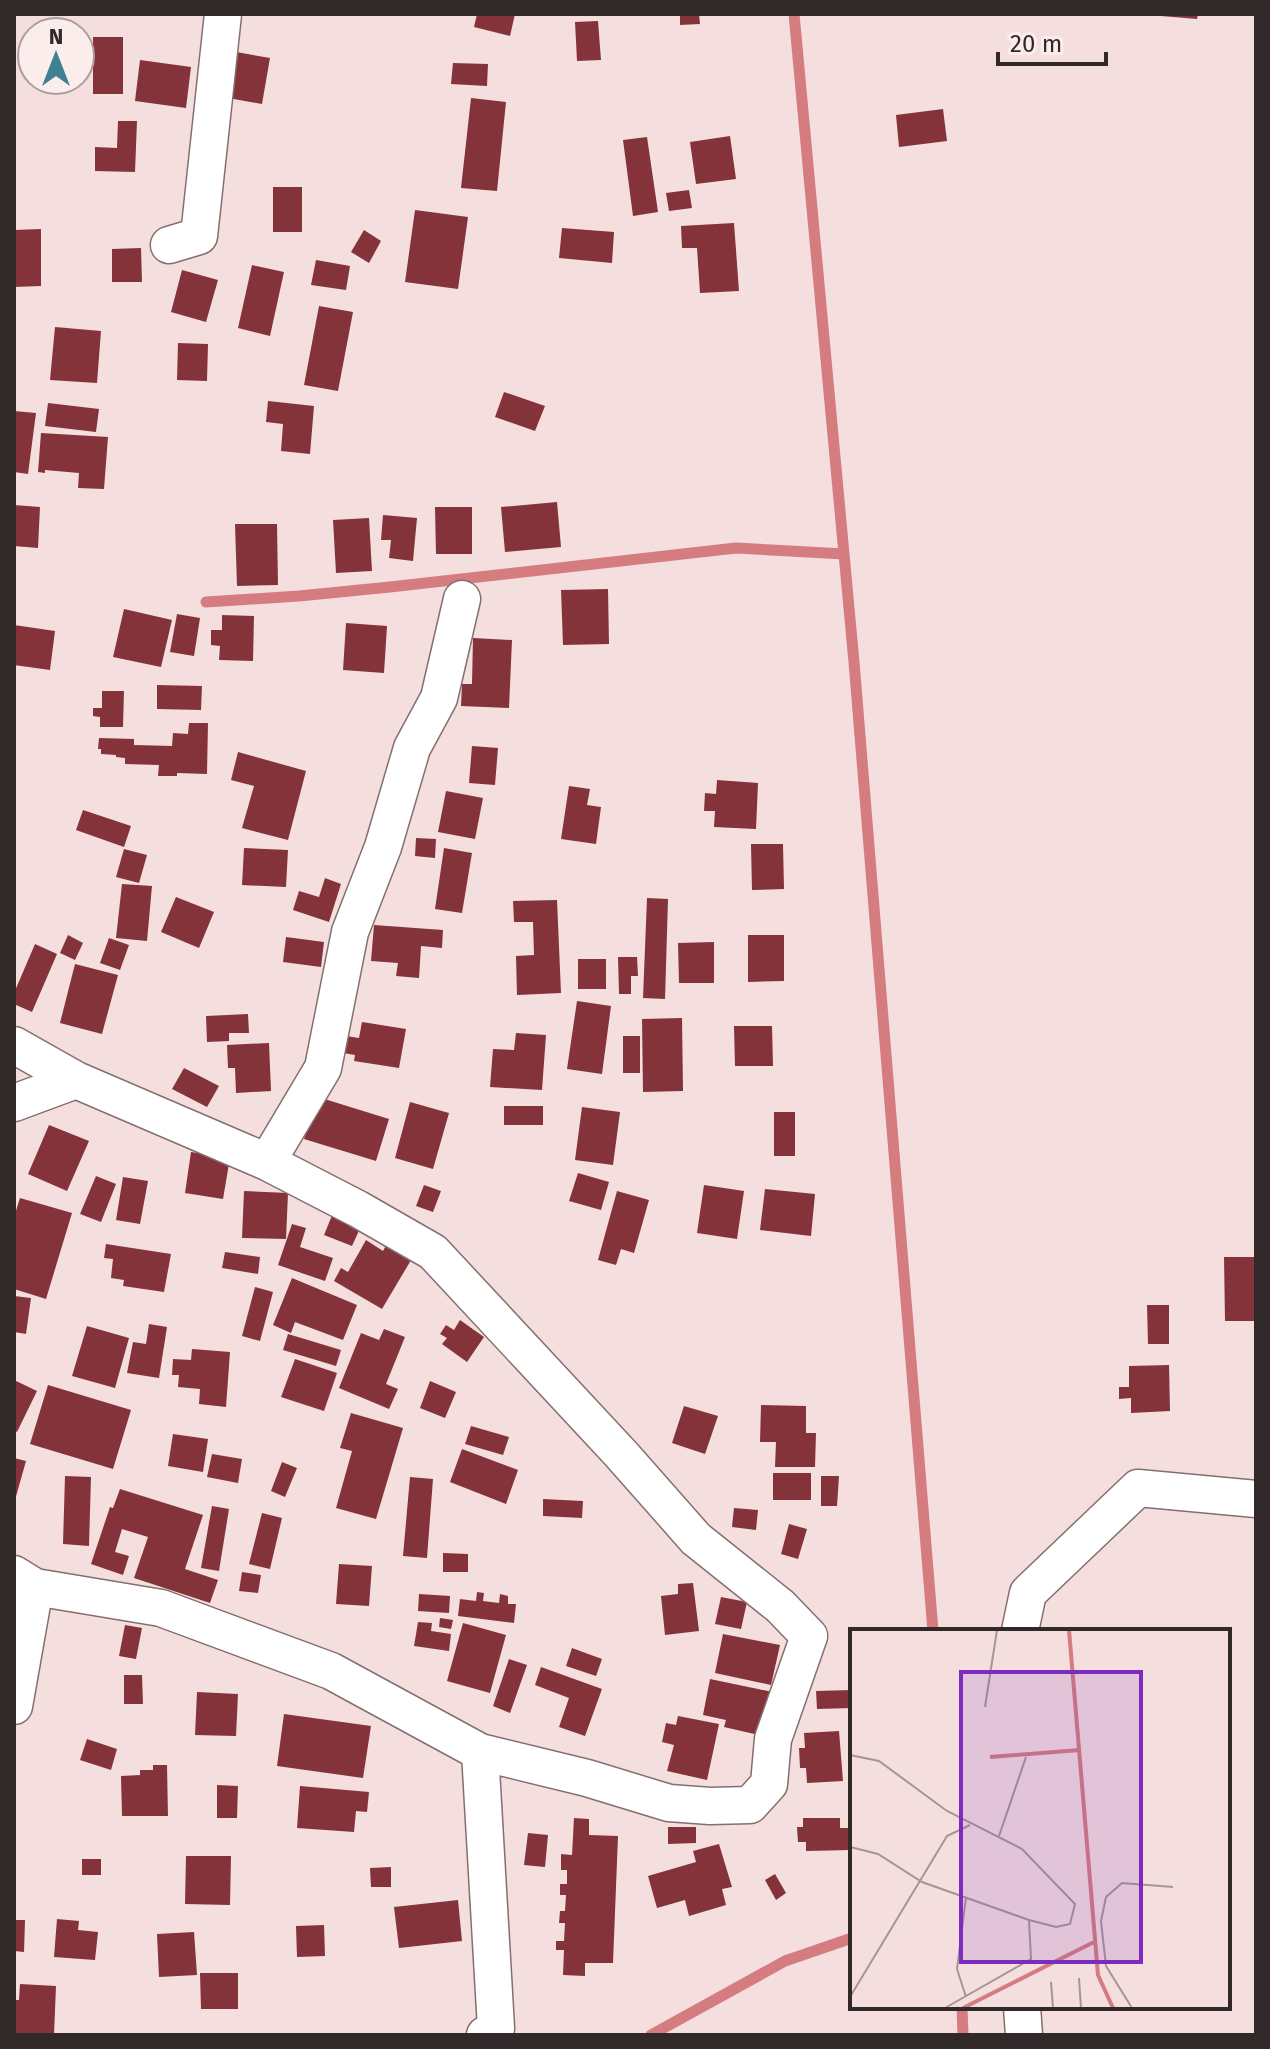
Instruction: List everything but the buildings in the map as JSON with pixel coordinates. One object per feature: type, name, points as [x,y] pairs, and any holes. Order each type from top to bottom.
[{"type":"street","points":[[169,245],[199,236],[223,14]]},
{"type":"street","points":[[267,1162],[323,1068],[350,932],[383,847],[412,748],[439,698],[462,599]]},
{"type":"street","points":[[14,1045],[76,1080],[267,1162],[433,1252],[696,1539],[780,1606],[809,1636],[773,1739],[769,1784],[750,1805],[669,1803],[587,1778],[480,1752],[331,1671],[303,1660],[161,1608],[25,1580],[14,1706]]},
{"type":"street","points":[[14,1103],[76,1080]]},
{"type":"street","points":[[1020,1629],[1028,1593],[1138,1488],[1256,1499]]},
{"type":"street","points":[[480,1752],[496,2028],[485,2035]]},
{"type":"street","points":[[1022,2009],[1024,2035]]},
{"type":"waterway","points":[[794,14],[854,662],[933,1629]]},
{"type":"waterway","points":[[206,602],[390,587],[736,548],[844,554]]},
{"type":"waterway","points":[[651,2035],[785,1961],[850,1939]]},
{"type":"waterway","points":[[962,2009],[963,2035]]}]
